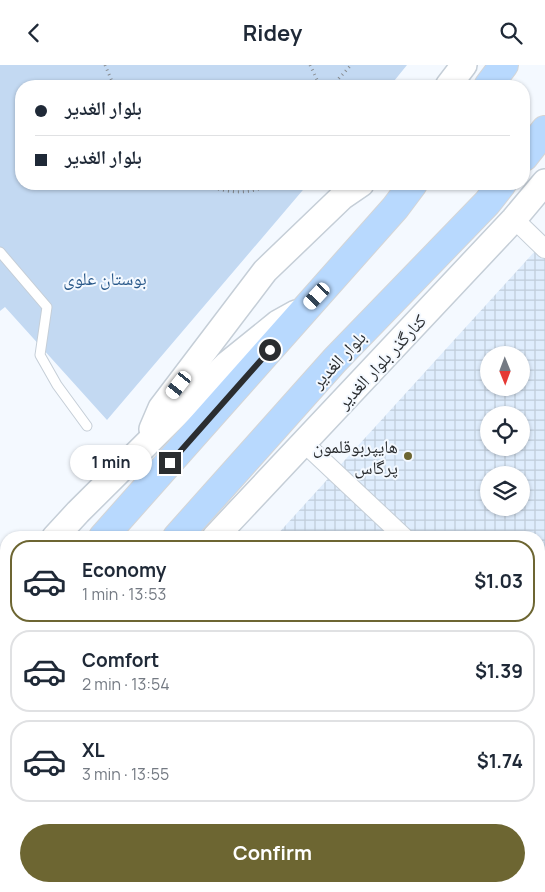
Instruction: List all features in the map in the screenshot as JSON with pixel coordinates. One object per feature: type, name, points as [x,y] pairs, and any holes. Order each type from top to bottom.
[{"type":"main road","points":[[453,80],[464,65]]},
{"type":"main road","points":[[493,80],[504,65]]},
{"type":"main road","points":[[530,149],[545,130]]},
{"type":"main road","name":"کنارگذر بلوار الغدیر","points":[[221,531],[514,219],[545,182]]},
{"type":"main road","points":[[148,443],[161,407],[265,271],[342,197],[352,190]]},
{"type":"main road","points":[[108,531],[395,208],[408,190]]},
{"type":"main road","name":"بلوار الغدیر","points":[[182,531],[335,360],[487,203],[497,190]]},
{"type":"main road","points":[[61,531],[226,365],[278,323],[307,307]]},
{"type":"street","points":[[514,219],[545,249]]},
{"type":"street","points":[[304,443],[398,531]]},
{"type":"lane","points":[[0,252],[47,307],[40,355],[57,385],[87,426]]},
{"type":"path","points":[[105,65],[111,80]]},
{"type":"path","points":[[310,65],[317,80]]},
{"type":"path","points":[[337,80],[351,65]]},
{"type":"path","points":[[224,190],[246,193],[255,190]]},
{"type":"shaded area","points":[[545,240],[545,531],[280,531]]},
{"type":"green space","name":"بوستان علوی","points":[[0,65],[407,65],[395,80],[15,80],[15,190],[303,190],[107,420],[5,307],[0,311]]},
{"type":"place","name":"هایپربوقلمون پرگاس","points":[[408,456]]},
{"type":"route","points":[[170,463],[270,350]]}]
